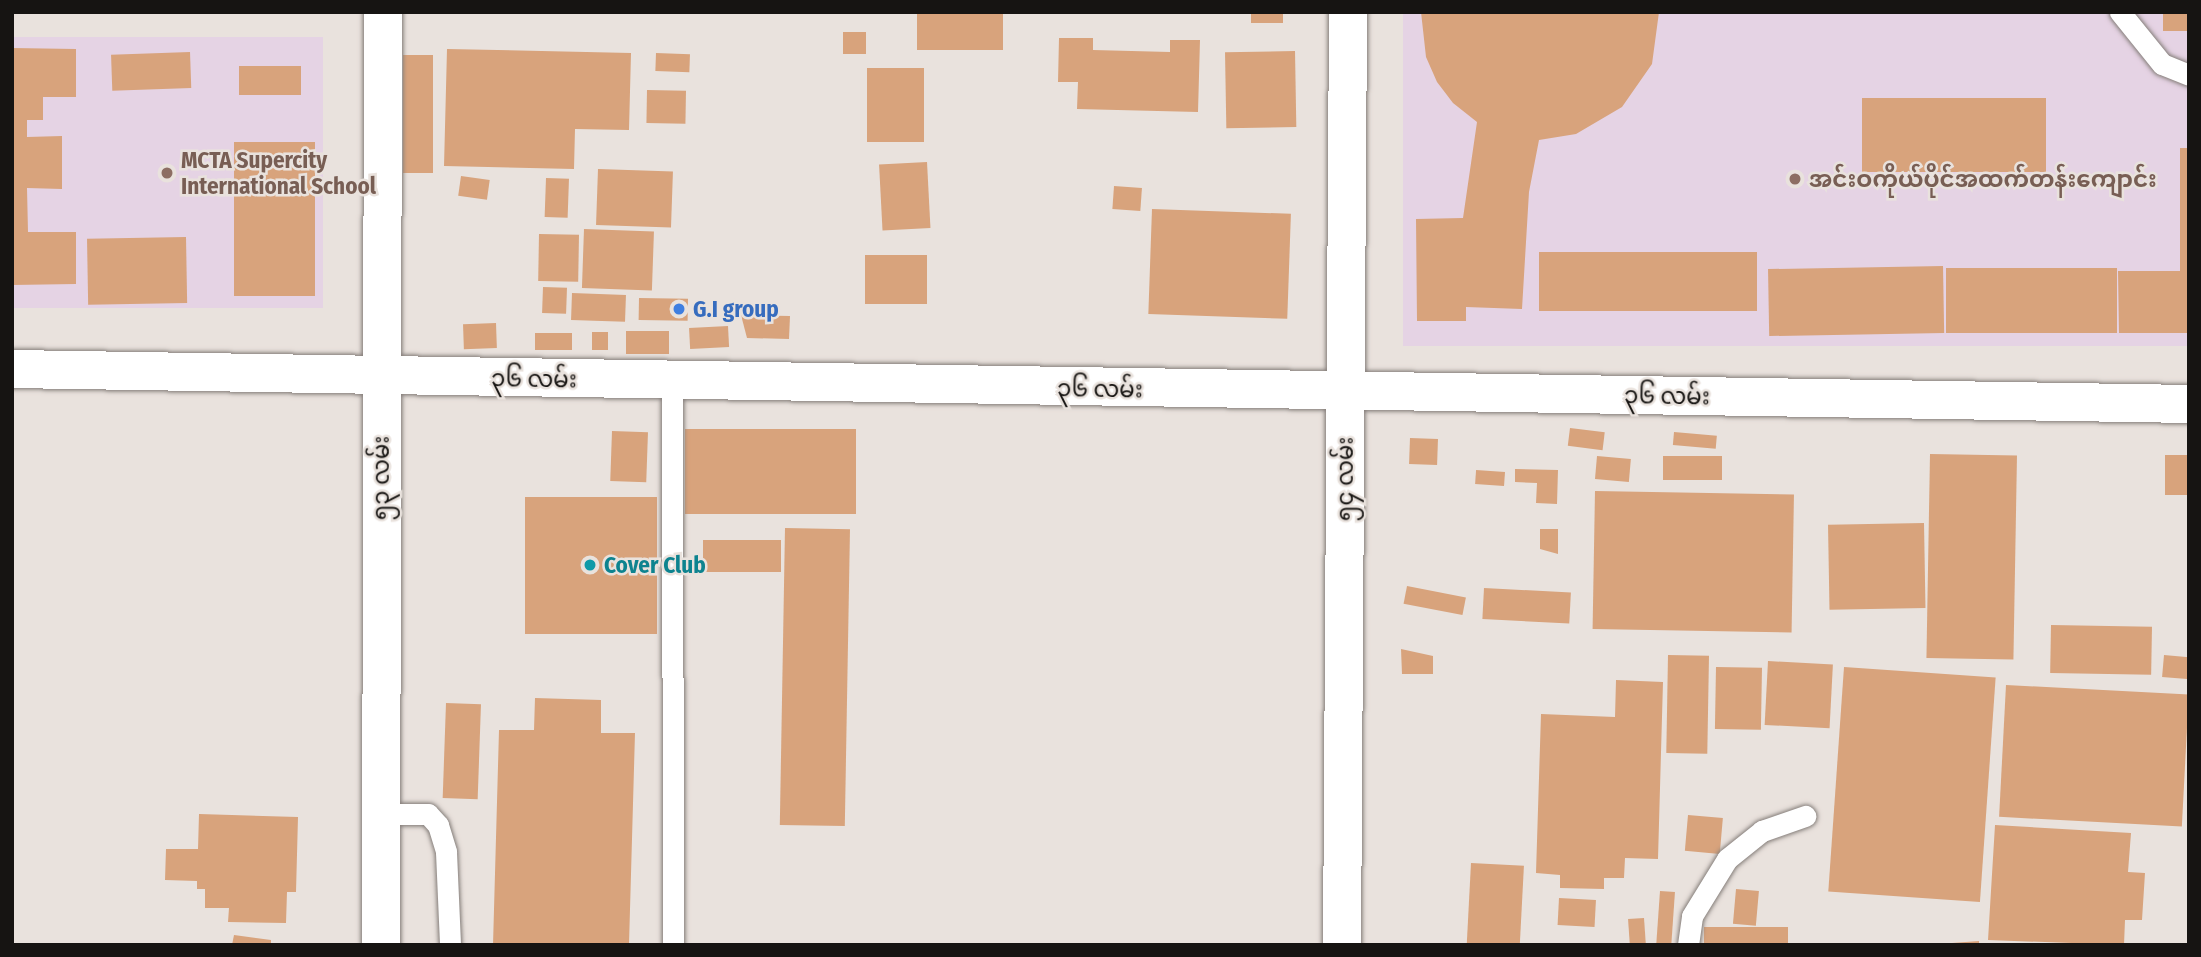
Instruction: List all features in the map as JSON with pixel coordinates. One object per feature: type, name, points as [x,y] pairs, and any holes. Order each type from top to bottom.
[{"type":"street","name":"၅၃ လမ်း","points":[[381,945],[380,376],[383,12]]},
{"type":"street","name":"၅၄ လမ်း","points":[[1342,945],[1348,12]]},
{"type":"street","name":"၃၆ လမ်း","points":[[12,369],[671,382],[2189,404]]},
{"type":"lane","points":[[2120,12],[2162,64],[2189,75]]},
{"type":"lane","points":[[671,382],[673,945]]},
{"type":"lane","points":[[381,814],[428,814],[438,825],[446,852],[450,945]]},
{"type":"lane","points":[[1688,945],[1692,916],[1727,859],[1762,831],[1805,816]]},
{"type":"shaded area","name":"အင်းဝကိုယ်ပိုင်အထက်တန်းကျောင်း","points":[[1403,12],[2189,12],[2189,346],[1403,346]]},
{"type":"shaded area","name":"MCTA Supercity International School","points":[[12,37],[323,37],[323,308],[12,308]]},
{"type":"building","points":[[917,12],[1003,12],[1003,50],[917,50]]},
{"type":"building","points":[[1251,12],[1283,12],[1283,23],[1251,23]]},
{"type":"building","points":[[1421,12],[1659,12],[1652,64],[1622,107],[1576,134],[1539,140],[1529,192],[1522,309],[1466,307],[1466,321],[1417,321],[1416,219],[1463,218],[1477,122],[1453,103],[1437,82],[1426,57]]},
{"type":"building","points":[[2163,12],[2189,12],[2189,31],[2163,31]]},
{"type":"building","points":[[843,32],[866,32],[866,54],[843,54]]},
{"type":"building","points":[[1059,38],[1093,38],[1093,50],[1170,52],[1170,40],[1200,40],[1198,112],[1077,109],[1078,82],[1058,82]]},
{"type":"building","points":[[12,48],[76,49],[76,97],[43,97],[43,120],[27,120],[27,137],[62,136],[62,189],[27,188],[28,232],[76,232],[76,284],[12,285]]},
{"type":"building","points":[[447,49],[631,53],[629,130],[575,129],[574,169],[444,166]]},
{"type":"building","points":[[1295,51],[1296,127],[1226,128],[1225,52]]},
{"type":"building","points":[[190,52],[191,88],[112,91],[111,55]]},
{"type":"building","points":[[656,53],[690,54],[689,72],[655,71]]},
{"type":"building","points":[[403,55],[433,55],[433,173],[403,173]]},
{"type":"building","points":[[239,66],[301,66],[301,95],[239,95]]},
{"type":"building","points":[[867,68],[924,68],[924,142],[867,142]]},
{"type":"building","points":[[647,90],[686,91],[685,124],[646,123]]},
{"type":"building","points":[[1862,98],[2046,98],[2046,172],[1862,172]]},
{"type":"building","points":[[234,142],[315,142],[315,296],[234,296]]},
{"type":"building","points":[[2180,148],[2189,148],[2189,333],[2119,333],[2118,271],[2180,271]]},
{"type":"building","points":[[927,162],[930,228],[883,230],[879,165]]},
{"type":"building","points":[[598,169],[673,172],[671,228],[596,225]]},
{"type":"building","points":[[461,176],[490,180],[487,200],[458,196]]},
{"type":"building","points":[[546,178],[569,179],[568,218],[545,217]]},
{"type":"building","points":[[1114,186],[1142,188],[1140,211],[1112,209]]},
{"type":"building","points":[[1152,209],[1291,214],[1287,319],[1148,314]]},
{"type":"building","points":[[584,229],[654,231],[652,290],[582,288]]},
{"type":"building","points":[[539,234],[579,235],[578,282],[538,281]]},
{"type":"building","points":[[186,237],[187,303],[88,305],[87,239]]},
{"type":"building","points":[[1539,252],[1757,252],[1757,311],[1539,311]]},
{"type":"building","points":[[865,255],[927,255],[927,304],[865,304]]},
{"type":"building","points":[[1943,266],[1944,333],[1769,336],[1768,269]]},
{"type":"building","points":[[1946,268],[2117,268],[2117,333],[1946,333]]},
{"type":"building","points":[[543,287],[567,288],[566,314],[542,313]]},
{"type":"building","points":[[572,293],[626,295],[625,322],[571,320]]},
{"type":"building","points":[[639,298],[688,299],[688,321],[639,320]]},
{"type":"building","points":[[741,315],[790,316],[789,339],[747,338]]},
{"type":"building","points":[[496,323],[497,348],[464,349],[463,324]]},
{"type":"building","points":[[728,326],[729,347],[690,349],[689,328]]},
{"type":"building","points":[[626,331],[669,331],[669,354],[626,354]]},
{"type":"building","points":[[592,332],[608,332],[608,350],[592,350]]},
{"type":"building","points":[[535,333],[572,333],[572,350],[535,350]]},
{"type":"building","points":[[1570,428],[1605,432],[1603,450],[1568,446]]},
{"type":"building","points":[[685,429],[856,429],[856,514],[685,514]]},
{"type":"building","points":[[612,431],[648,432],[646,482],[610,481]]},
{"type":"building","points":[[1674,432],[1717,436],[1716,449],[1673,445]]},
{"type":"building","points":[[1410,438],[1438,439],[1437,465],[1409,464]]},
{"type":"building","points":[[1930,454],[2017,456],[2013,659],[1926,658]]},
{"type":"building","points":[[2165,455],[2189,455],[2189,495],[2165,495]]},
{"type":"building","points":[[1597,456],[1631,459],[1629,482],[1595,479]]},
{"type":"building","points":[[1663,456],[1722,456],[1722,480],[1663,480]]},
{"type":"building","points":[[1515,469],[1558,470],[1557,504],[1536,503],[1537,483],[1515,482]]},
{"type":"building","points":[[1476,470],[1505,472],[1504,486],[1475,484]]},
{"type":"building","points":[[1595,491],[1794,494],[1792,632],[1593,629]]},
{"type":"building","name":"Cover Club","points":[[525,497],[657,497],[657,634],[525,634]]},
{"type":"building","points":[[1924,523],[1925,608],[1829,610],[1828,525]]},
{"type":"building","points":[[785,528],[850,529],[845,826],[780,825]]},
{"type":"building","points":[[1540,529],[1558,529],[1558,554],[1540,549]]},
{"type":"building","points":[[703,540],[781,540],[781,572],[703,572]]},
{"type":"building","points":[[1407,586],[1466,597],[1462,615],[1404,604]]},
{"type":"building","points":[[1484,588],[1571,593],[1569,624],[1482,619]]},
{"type":"building","points":[[2051,625],[2152,627],[2151,675],[2050,673]]},
{"type":"building","points":[[1401,649],[1433,656],[1433,674],[1402,674]]},
{"type":"building","points":[[1668,655],[1709,656],[1707,754],[1666,753]]},
{"type":"building","points":[[2164,655],[2189,657],[2187,679],[2162,677]]},
{"type":"building","points":[[1768,661],[1833,664],[1830,728],[1765,725]]},
{"type":"building","points":[[1716,667],[1762,668],[1761,730],[1715,729]]},
{"type":"building","points":[[1844,667],[1996,678],[1980,902],[1828,891]]},
{"type":"building","points":[[1616,680],[1663,682],[1658,859],[1625,858],[1624,878],[1604,878],[1604,889],[1560,888],[1560,875],[1536,873],[1541,714],[1615,717]]},
{"type":"building","points":[[2006,685],[2189,695],[2182,826],[1999,817]]},
{"type":"building","points":[[535,698],[601,700],[601,733],[635,733],[629,945],[493,945],[499,730],[534,730]]},
{"type":"building","points":[[446,703],[481,704],[478,799],[443,798]]},
{"type":"building","points":[[199,814],[298,817],[296,892],[287,892],[286,923],[228,922],[229,908],[205,908],[205,889],[197,889],[197,881],[165,880],[166,849],[198,849]]},
{"type":"building","points":[[1688,815],[1723,818],[1720,854],[1685,851]]},
{"type":"building","points":[[1995,825],[2131,833],[2128,872],[2145,873],[2142,920],[2125,920],[2124,945],[1988,940]]},
{"type":"building","points":[[1471,863],[1524,866],[1520,945],[1467,945]]},
{"type":"building","points":[[1736,889],[1759,891],[1756,926],[1733,924]]},
{"type":"building","points":[[1660,891],[1675,892],[1671,945],[1656,945]]},
{"type":"building","points":[[1559,898],[1596,900],[1595,927],[1558,925]]},
{"type":"building","points":[[1644,918],[1646,945],[1630,945],[1628,919]]},
{"type":"building","points":[[1704,927],[1788,927],[1788,945],[1704,945]]},
{"type":"building","points":[[234,935],[271,940],[271,945],[232,945]]},
{"type":"building","points":[[1979,941],[1979,945],[1952,945],[1952,943]]},
{"type":"place","name":"MCTA Supercity International School","points":[[167,173]]},
{"type":"place","name":"အင်းဝကိုယ်ပိုင်အထက်တန်းကျောင်း","points":[[1795,179]]},
{"type":"place","name":"G.I group","points":[[679,309]]},
{"type":"place","name":"Cover Club","points":[[590,565]]}]
